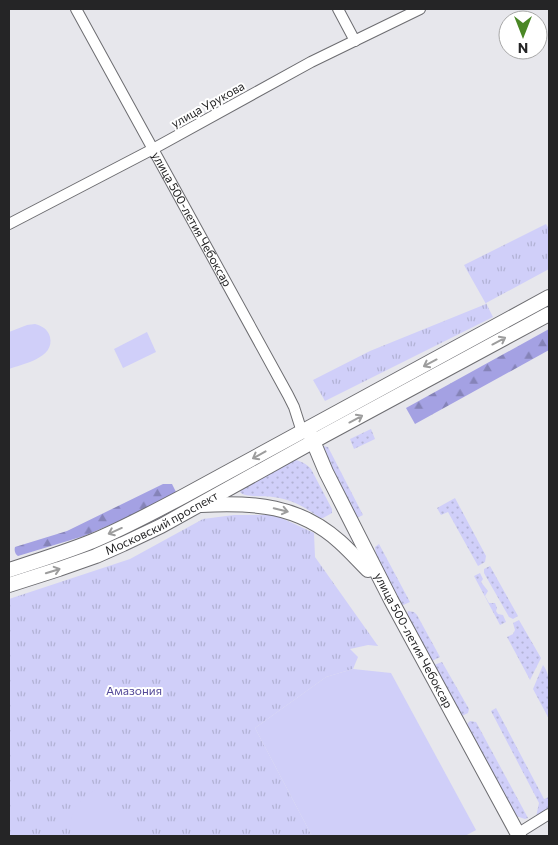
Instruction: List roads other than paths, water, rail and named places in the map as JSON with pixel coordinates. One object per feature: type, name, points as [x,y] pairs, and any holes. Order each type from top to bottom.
[{"type":"main road","name":"Московский проспект","points":[[9,585],[59,570],[96,556],[161,526],[307,437],[549,297]]},
{"type":"main road","name":"Московский проспект","points":[[9,570],[94,541],[129,525],[549,314]]},
{"type":"main road","name":"улица 500-летия Чебоксар","points":[[307,437],[319,474],[368,570],[516,836]]},
{"type":"main road","name":"улица 500-летия Чебоксар","points":[[307,437],[454,724]]},
{"type":"main road","points":[[198,505],[267,506],[286,510],[317,525],[339,541],[368,570]]},
{"type":"street","name":"улица 500-летия Чебоксар","points":[[76,9],[122,86],[255,329],[307,437]]},
{"type":"street","name":"улица 500-летия Чебоксар","points":[[82,9],[92,33]]},
{"type":"street","points":[[338,9],[355,41]]},
{"type":"street","name":"улица Урукова","points":[[9,224],[311,62],[420,9]]},
{"type":"street","points":[[516,836],[549,814]]},
{"type":"park label","name":"Амазония","points":[[134,691]]}]
